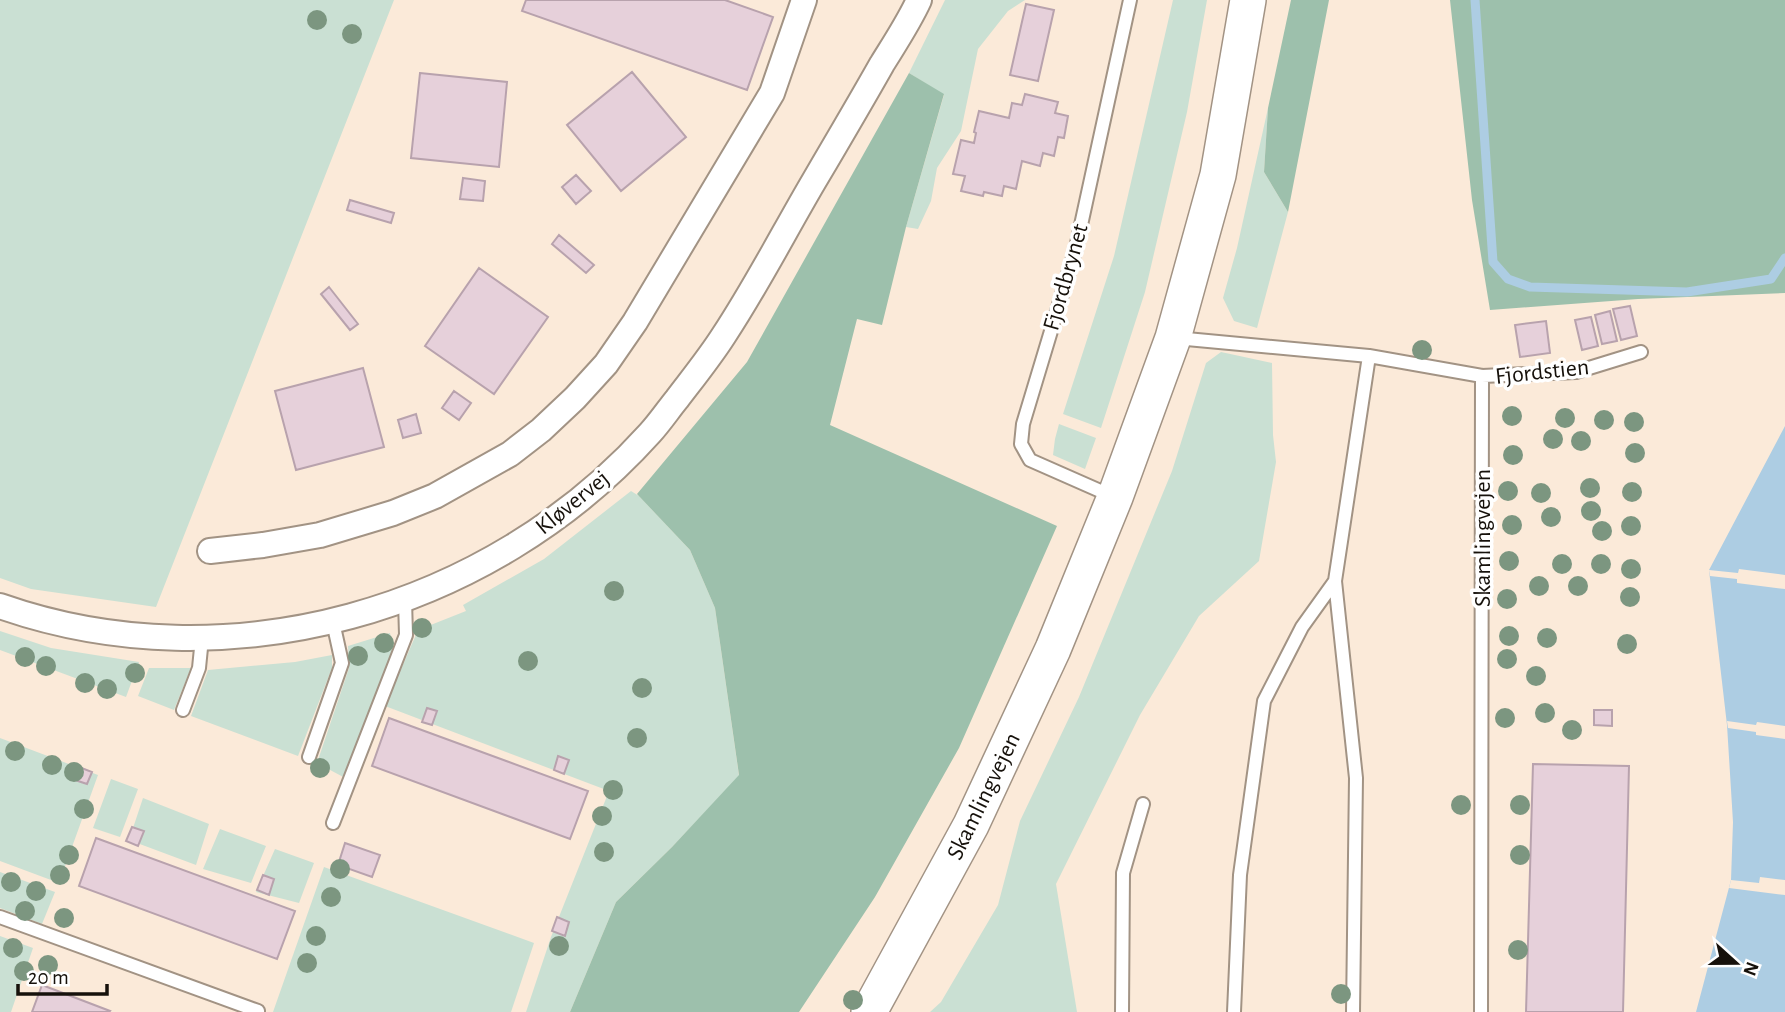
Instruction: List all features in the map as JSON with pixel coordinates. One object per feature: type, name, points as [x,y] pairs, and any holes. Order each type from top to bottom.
[{"type":"street","points":[[210,551],[320,535],[393,513],[436,496],[510,454],[541,430],[606,364],[635,322],[772,93],[804,0]]},
{"type":"street","name":"Skamlingvejen","points":[[869,1012],[971,825],[1053,649],[1115,497],[1173,338],[1218,175],[1248,0]]},
{"type":"street","name":"Kløvervej","points":[[0,606],[34,618],[94,631],[155,637],[219,638],[282,632],[333,622],[405,600],[474,570],[538,531],[597,485],[650,432],[724,335],[910,2]]},
{"type":"lane","name":"Fjordbrynet","points":[[1115,497],[1030,460],[1021,444],[1023,424],[1076,248],[1130,0]]},
{"type":"lane","points":[[1173,338],[1369,356],[1482,376]]},
{"type":"lane","name":"Fjordstien","points":[[1482,376],[1576,372],[1642,352]]},
{"type":"lane","points":[[1353,1012],[1356,778],[1335,581],[1369,356]]},
{"type":"lane","name":"Skamlingvejen","points":[[1481,1012],[1482,376]]},
{"type":"lane","points":[[1234,1012],[1240,875],[1264,701],[1302,627],[1335,581]]},
{"type":"lane","points":[[333,823],[406,635],[405,600]]},
{"type":"lane","points":[[309,757],[342,663],[333,622]]},
{"type":"lane","points":[[183,710],[199,668],[202,638]]},
{"type":"lane","points":[[1122,1012],[1123,873],[1143,804]]},
{"type":"lane","points":[[0,916],[258,1011]]},
{"type":"green space","points":[[0,0],[394,0],[156,607],[31,589],[0,578]]},
{"type":"green space","points":[[945,0],[1025,0],[1008,11],[978,49],[961,131],[937,168],[931,201],[918,229],[906,227],[944,95],[909,73]]},
{"type":"green space","points":[[1173,0],[1207,0],[1187,112],[1145,292],[1101,428],[1063,414],[1114,256]]},
{"type":"green space","points":[[1291,0],[1329,0],[1288,212],[1264,172],[1268,108]]},
{"type":"green space","points":[[1450,0],[1785,0],[1785,293],[1638,299],[1490,310],[1472,200]]},
{"type":"green space","points":[[909,73],[944,94],[906,227],[882,325],[857,319],[830,425],[1057,526],[959,748],[875,897],[799,1012],[570,1012],[616,902],[739,775],[715,608],[690,550],[637,494],[747,362]]},
{"type":"green space","points":[[1268,108],[1264,172],[1288,212],[1257,328],[1234,321],[1223,298]]},
{"type":"green space","points":[[1221,352],[1272,363],[1276,462],[1259,561],[1199,616],[1140,715],[1056,884],[1077,1012],[930,1012],[941,1002],[998,905],[1020,821],[1079,697],[1172,471],[1206,363]]},
{"type":"green space","points":[[1059,424],[1096,438],[1085,469],[1053,455]]},
{"type":"green space","points":[[631,491],[639,496],[690,550],[715,608],[739,776],[616,902],[570,1012],[526,1012],[551,937],[609,791],[385,706],[418,630],[466,611],[463,605],[544,559]]},
{"type":"green space","points":[[0,631],[51,648],[139,662],[126,697],[0,650]]},
{"type":"green space","points":[[390,633],[393,648],[347,779],[317,763],[349,668],[348,646]]},
{"type":"green space","points":[[332,655],[332,668],[298,756],[191,716],[208,670],[295,662]]},
{"type":"green space","points":[[149,668],[191,668],[174,710],[138,696]]},
{"type":"green space","points":[[0,738],[98,775],[59,883],[0,861]]},
{"type":"green space","points":[[111,779],[138,789],[120,837],[93,828]]},
{"type":"green space","points":[[143,798],[209,824],[196,865],[129,840]]},
{"type":"green space","points":[[220,829],[266,846],[251,883],[203,869]]},
{"type":"green space","points":[[275,849],[314,863],[299,903],[256,892]]},
{"type":"green space","points":[[324,867],[534,943],[511,1012],[273,1012]]},
{"type":"green space","points":[[0,872],[55,892],[42,924],[0,908]]},
{"type":"green space","points":[[0,936],[33,948],[11,1012],[0,1012]]},
{"type":"water","points":[[1785,426],[1785,1012],[1696,1012],[1731,880],[1733,822],[1727,725],[1709,570]]},
{"type":"pier","points":[[1739,569],[1785,575],[1785,589],[1737,583],[1737,579],[1710,576],[1709,570],[1738,573]]},
{"type":"pier","points":[[1727,721],[1785,726],[1785,739],[1728,728]]},
{"type":"pier","points":[[1760,877],[1785,880],[1785,895],[1729,888],[1731,880],[1759,883]]},
{"type":"building","points":[[526,0],[725,0],[773,17],[747,90],[522,11]]},
{"type":"building","points":[[1026,4],[1054,10],[1038,81],[1010,75]]},
{"type":"building","points":[[632,72],[686,137],[621,191],[567,125]]},
{"type":"building","points":[[420,73],[507,82],[499,167],[411,158]]},
{"type":"building","points":[[1025,94],[1058,102],[1055,113],[1068,116],[1064,138],[1058,137],[1054,156],[1043,153],[1040,166],[1022,161],[1016,189],[1004,186],[1002,196],[984,192],[983,196],[961,191],[965,176],[953,174],[961,140],[974,143],[979,111],[1009,118],[1012,103],[1022,105]]},
{"type":"building","points":[[576,175],[591,191],[576,204],[562,187]]},
{"type":"building","points":[[463,178],[485,181],[483,201],[460,199]]},
{"type":"building","points":[[350,200],[394,213],[391,223],[347,210]]},
{"type":"building","points":[[559,235],[594,265],[586,273],[552,244]]},
{"type":"building","points":[[479,268],[548,317],[494,394],[425,346]]},
{"type":"building","points":[[329,287],[358,324],[350,330],[321,294]]},
{"type":"building","points":[[1630,306],[1637,336],[1621,340],[1613,309]]},
{"type":"building","points":[[1610,311],[1617,341],[1602,344],[1595,315]]},
{"type":"building","points":[[1591,317],[1598,346],[1582,350],[1575,320]]},
{"type":"building","points":[[1546,321],[1550,353],[1520,357],[1515,325]]},
{"type":"building","points":[[363,368],[384,447],[296,470],[275,391]]},
{"type":"building","points":[[454,391],[471,403],[459,420],[442,408]]},
{"type":"building","points":[[416,414],[421,433],[403,438],[398,420]]},
{"type":"building","points":[[427,708],[437,711],[432,725],[422,722]]},
{"type":"building","points":[[1594,710],[1612,710],[1612,726],[1594,725]]},
{"type":"building","points":[[389,718],[588,791],[570,839],[372,766]]},
{"type":"building","points":[[558,756],[569,760],[564,774],[554,770]]},
{"type":"building","points":[[1533,764],[1629,766],[1623,1012],[1526,1012]]},
{"type":"building","points":[[79,767],[92,772],[87,784],[75,780]]},
{"type":"building","points":[[132,827],[144,831],[138,846],[126,841]]},
{"type":"building","points":[[96,838],[295,911],[277,959],[79,886]]},
{"type":"building","points":[[345,843],[380,855],[372,877],[338,865]]},
{"type":"building","points":[[263,875],[274,879],[269,895],[257,890]]},
{"type":"building","points":[[557,917],[569,922],[565,936],[552,931]]},
{"type":"building","points":[[42,985],[110,1011],[32,1012]]},
{"type":"waterway","points":[[1475,0],[1493,262],[1508,279],[1530,287],[1687,292],[1771,279],[1785,258]]}]
